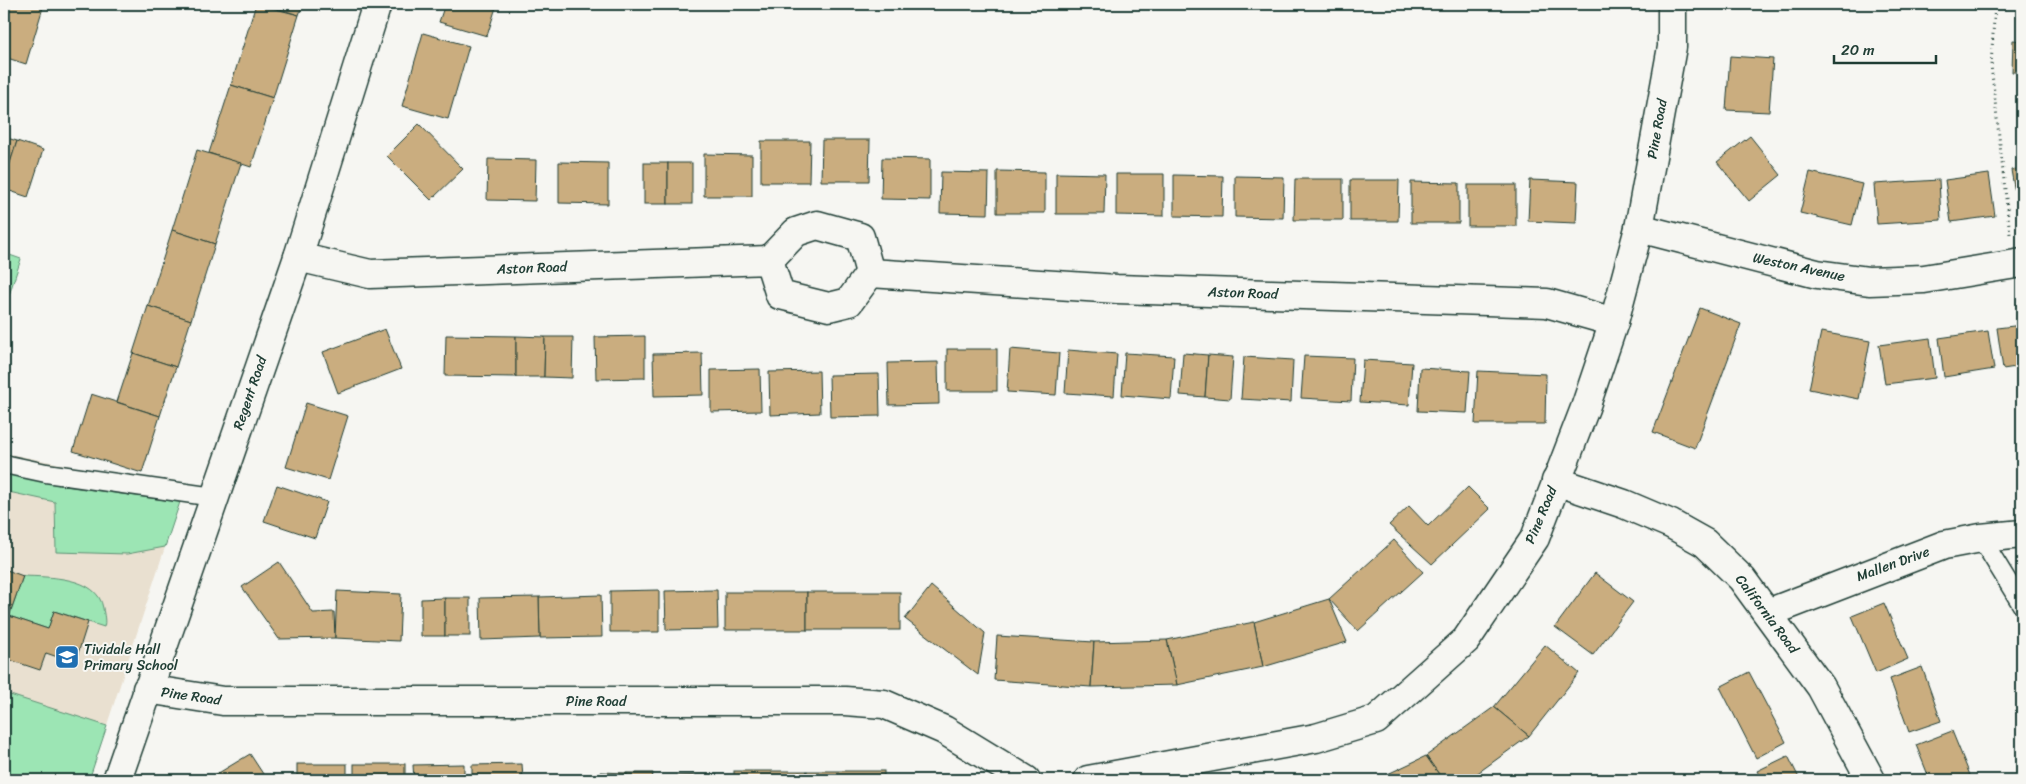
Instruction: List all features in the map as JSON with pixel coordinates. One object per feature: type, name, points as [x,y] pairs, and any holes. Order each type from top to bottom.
[{"type":"street","name":"Regent Road","points":[[117,780],[298,257],[377,4]]},
{"type":"street","name":"Pine Road","points":[[1088,780],[1316,738],[1376,720],[1466,640],[1534,538],[1585,408],[1614,322],[1639,228],[1672,47],[1672,4]]},
{"type":"street","points":[[817,225],[860,237],[870,273],[849,302],[829,307],[780,296],[769,260],[796,232],[817,225]]},
{"type":"street","name":"Weston Avenue","points":[[1639,228],[1818,274],[1869,281],[1924,279],[2018,264]]},
{"type":"street","name":"Aston Road","points":[[298,257],[370,274],[769,260]]},
{"type":"street","name":"Aston Road","points":[[870,273],[1117,289],[1547,303],[1614,322]]},
{"type":"street","name":"California Road","points":[[1556,481],[1624,504],[1671,524],[1705,543],[1742,579],[1820,687],[1870,780]]},
{"type":"street","name":"Mallen Drive","points":[[1768,614],[1944,545],[1981,538],[2022,534]]},
{"type":"street","name":"Pine Road","points":[[147,690],[223,701],[845,701],[884,704],[944,730],[1026,780]]},
{"type":"lane","points":[[4,464],[46,473],[214,497]]},
{"type":"lane","points":[[1981,538],[2022,604]]},
{"type":"path","points":[[1995,4],[1991,65],[2018,264]]},
{"type":"shaded area","name":"Tividale Hall Primary School","points":[[4,453],[117,475],[186,483],[89,780],[4,780]]},
{"type":"green space","points":[[4,253],[21,259],[4,310]]},
{"type":"green space","points":[[4,473],[64,486],[180,502],[165,547],[127,554],[56,552],[55,502],[4,491]]},
{"type":"green space","points":[[23,576],[70,580],[92,590],[99,597],[103,608],[104,627],[54,611],[48,629],[9,616]]},
{"type":"green space","points":[[4,693],[107,726],[89,780],[4,780]]},
{"type":"building","points":[[7,4],[44,4],[26,64],[4,57],[4,15]]},
{"type":"building","points":[[256,4],[299,15],[273,98],[231,85]]},
{"type":"building","points":[[263,4],[303,4],[299,15]]},
{"type":"building","points":[[445,4],[497,4],[487,36],[439,22]]},
{"type":"building","points":[[423,33],[469,46],[448,119],[402,106]]},
{"type":"building","points":[[2013,40],[2022,41],[2022,72],[2012,72]]},
{"type":"building","points":[[1730,56],[1773,59],[1769,112],[1726,110]]},
{"type":"building","points":[[231,85],[273,98],[251,167],[209,153]]},
{"type":"building","points":[[419,124],[463,169],[431,200],[387,156]]},
{"type":"building","points":[[1750,136],[1781,175],[1749,201],[1717,162]]},
{"type":"building","points":[[4,137],[17,141],[4,182]]},
{"type":"building","points":[[822,140],[870,140],[869,181],[821,181]]},
{"type":"building","points":[[17,141],[43,150],[28,197],[4,189],[4,182]]},
{"type":"building","points":[[761,141],[810,141],[809,182],[761,182]]},
{"type":"building","points":[[197,150],[241,163],[215,244],[172,230]]},
{"type":"building","points":[[704,154],[752,155],[752,196],[704,196]]},
{"type":"building","points":[[882,158],[930,159],[930,200],[881,199]]},
{"type":"building","points":[[488,159],[536,160],[535,201],[487,200]]},
{"type":"building","points":[[559,162],[608,163],[608,204],[559,203]]},
{"type":"building","points":[[644,163],[668,163],[668,204],[644,204]]},
{"type":"building","points":[[668,163],[692,163],[692,204],[668,204]]},
{"type":"building","points":[[2022,168],[2022,209],[2018,210],[2011,170]]},
{"type":"building","points":[[997,171],[1045,172],[1045,213],[997,213]]},
{"type":"building","points":[[941,172],[989,173],[988,214],[940,213]]},
{"type":"building","points":[[1810,172],[1862,184],[1852,225],[1800,213]]},
{"type":"building","points":[[1056,173],[1105,174],[1104,214],[1056,214]]},
{"type":"building","points":[[1116,174],[1164,174],[1164,216],[1116,215]]},
{"type":"building","points":[[1989,174],[1995,216],[1951,222],[1945,180]]},
{"type":"building","points":[[1174,175],[1223,176],[1222,217],[1174,216]]},
{"type":"building","points":[[1235,176],[1284,177],[1283,218],[1235,217]]},
{"type":"building","points":[[1295,179],[1343,179],[1343,220],[1294,220]]},
{"type":"building","points":[[1350,180],[1399,180],[1398,221],[1350,221]]},
{"type":"building","points":[[1530,180],[1578,182],[1576,223],[1528,221]]},
{"type":"building","points":[[1939,180],[1941,220],[1877,224],[1874,184]]},
{"type":"building","points":[[1411,182],[1459,183],[1459,223],[1411,223]]},
{"type":"building","points":[[1468,185],[1516,185],[1516,226],[1468,226]]},
{"type":"building","points":[[172,230],[215,244],[191,320],[148,306]]},
{"type":"building","points":[[148,306],[191,320],[176,367],[133,353]]},
{"type":"building","points":[[1700,308],[1741,324],[1695,448],[1653,432]]},
{"type":"building","points":[[2022,325],[2022,366],[2003,369],[1997,328]]},
{"type":"building","points":[[385,329],[401,369],[338,393],[323,352]]},
{"type":"building","points":[[1988,331],[1994,369],[1944,377],[1939,338]]},
{"type":"building","points":[[1821,332],[1870,341],[1859,399],[1809,389]]},
{"type":"building","points":[[446,335],[516,336],[516,377],[445,376]]},
{"type":"building","points":[[516,336],[545,337],[544,377],[516,377]]},
{"type":"building","points":[[645,336],[645,378],[596,379],[595,337]]},
{"type":"building","points":[[545,337],[573,337],[572,378],[544,377]]},
{"type":"building","points":[[1930,338],[1935,378],[1885,384],[1879,345]]},
{"type":"building","points":[[947,349],[997,349],[997,391],[947,391]]},
{"type":"building","points":[[1010,349],[1059,353],[1056,395],[1007,392]]},
{"type":"building","points":[[1068,350],[1117,354],[1114,396],[1065,393]]},
{"type":"building","points":[[133,353],[176,367],[160,416],[117,402]]},
{"type":"building","points":[[702,353],[703,395],[654,396],[653,354]]},
{"type":"building","points":[[1125,353],[1174,356],[1171,399],[1122,395]]},
{"type":"building","points":[[1183,353],[1208,355],[1205,397],[1180,395]]},
{"type":"building","points":[[1208,355],[1233,357],[1230,399],[1205,397]]},
{"type":"building","points":[[1304,356],[1353,358],[1351,401],[1301,398]]},
{"type":"building","points":[[1244,357],[1293,360],[1291,402],[1241,399]]},
{"type":"building","points":[[1363,360],[1412,363],[1409,405],[1360,402]]},
{"type":"building","points":[[938,362],[939,404],[889,405],[888,363]]},
{"type":"building","points":[[1420,368],[1470,371],[1467,413],[1418,411]]},
{"type":"building","points":[[760,369],[761,411],[711,412],[711,370]]},
{"type":"building","points":[[819,371],[820,413],[770,415],[769,372]]},
{"type":"building","points":[[1478,371],[1546,374],[1545,424],[1475,424]]},
{"type":"building","points":[[879,374],[880,416],[830,417],[829,375]]},
{"type":"building","points":[[91,394],[160,416],[142,473],[73,451]]},
{"type":"building","points":[[306,403],[348,416],[328,480],[286,467]]},
{"type":"building","points":[[277,485],[327,502],[315,538],[264,521]]},
{"type":"building","points":[[1468,487],[1490,509],[1432,564],[1389,525],[1409,506],[1428,526]]},
{"type":"building","points":[[1394,540],[1423,572],[1358,631],[1329,599]]},
{"type":"building","points":[[279,562],[313,613],[334,612],[335,638],[279,639],[242,587]]},
{"type":"building","name":"Tividale Hall Primary School","points":[[4,569],[23,576],[9,616],[48,629],[54,611],[88,622],[75,663],[46,653],[40,670],[4,658]]},
{"type":"building","points":[[1595,573],[1633,602],[1593,655],[1555,627]]},
{"type":"building","points":[[931,586],[985,633],[978,675],[905,619]]},
{"type":"building","points":[[659,590],[659,632],[610,632],[610,591]]},
{"type":"building","points":[[717,590],[718,629],[666,630],[665,591]]},
{"type":"building","points":[[337,591],[401,594],[399,641],[335,638]]},
{"type":"building","points":[[725,592],[807,592],[807,630],[725,630]]},
{"type":"building","points":[[807,592],[900,592],[900,630],[807,630]]},
{"type":"building","points":[[601,595],[602,637],[540,638],[539,597]]},
{"type":"building","points":[[539,597],[540,638],[481,640],[480,598]]},
{"type":"building","points":[[445,598],[445,636],[421,636],[421,599]]},
{"type":"building","points":[[445,598],[470,598],[470,636],[445,636]]},
{"type":"building","points":[[1329,599],[1347,642],[1263,667],[1254,622]]},
{"type":"building","points":[[1884,603],[1908,659],[1876,673],[1852,616]]},
{"type":"building","points":[[1254,622],[1263,667],[1177,685],[1167,640]]},
{"type":"building","points":[[997,636],[1094,642],[1091,687],[994,680]]},
{"type":"building","points":[[1167,640],[1177,685],[1091,687],[1094,642]]},
{"type":"building","points":[[1545,645],[1579,673],[1529,736],[1494,707]]},
{"type":"building","points":[[1922,667],[1941,721],[1909,732],[1890,679]]},
{"type":"building","points":[[1749,672],[1786,742],[1756,758],[1720,687]]},
{"type":"building","points":[[1494,707],[1529,736],[1468,780],[1443,780],[1426,756]]},
{"type":"building","points":[[1952,731],[1972,780],[1930,780],[1916,745]]},
{"type":"building","points":[[250,754],[267,780],[207,780]]},
{"type":"building","points":[[1426,756],[1443,780],[1375,780]]},
{"type":"building","points":[[1788,756],[1800,780],[1762,780],[1757,771]]},
{"type":"building","points":[[297,764],[347,764],[347,780],[297,780]]},
{"type":"building","points":[[354,764],[405,764],[405,780],[354,780]]},
{"type":"building","points":[[464,764],[464,780],[414,780],[413,765]]},
{"type":"building","points":[[522,764],[523,780],[472,780],[472,765]]},
{"type":"building","points":[[734,771],[807,771],[807,780],[734,780]]},
{"type":"building","points":[[807,771],[884,771],[884,780],[807,780]]},
{"type":"building","points":[[601,772],[627,773],[627,780],[601,780]]},
{"type":"building","points":[[627,773],[653,773],[652,780],[627,780]]},
{"type":"building","points":[[717,775],[717,780],[662,780],[662,776]]},
{"type":"place","name":"Tividale Hall Primary School","points":[[67,657]]}]
